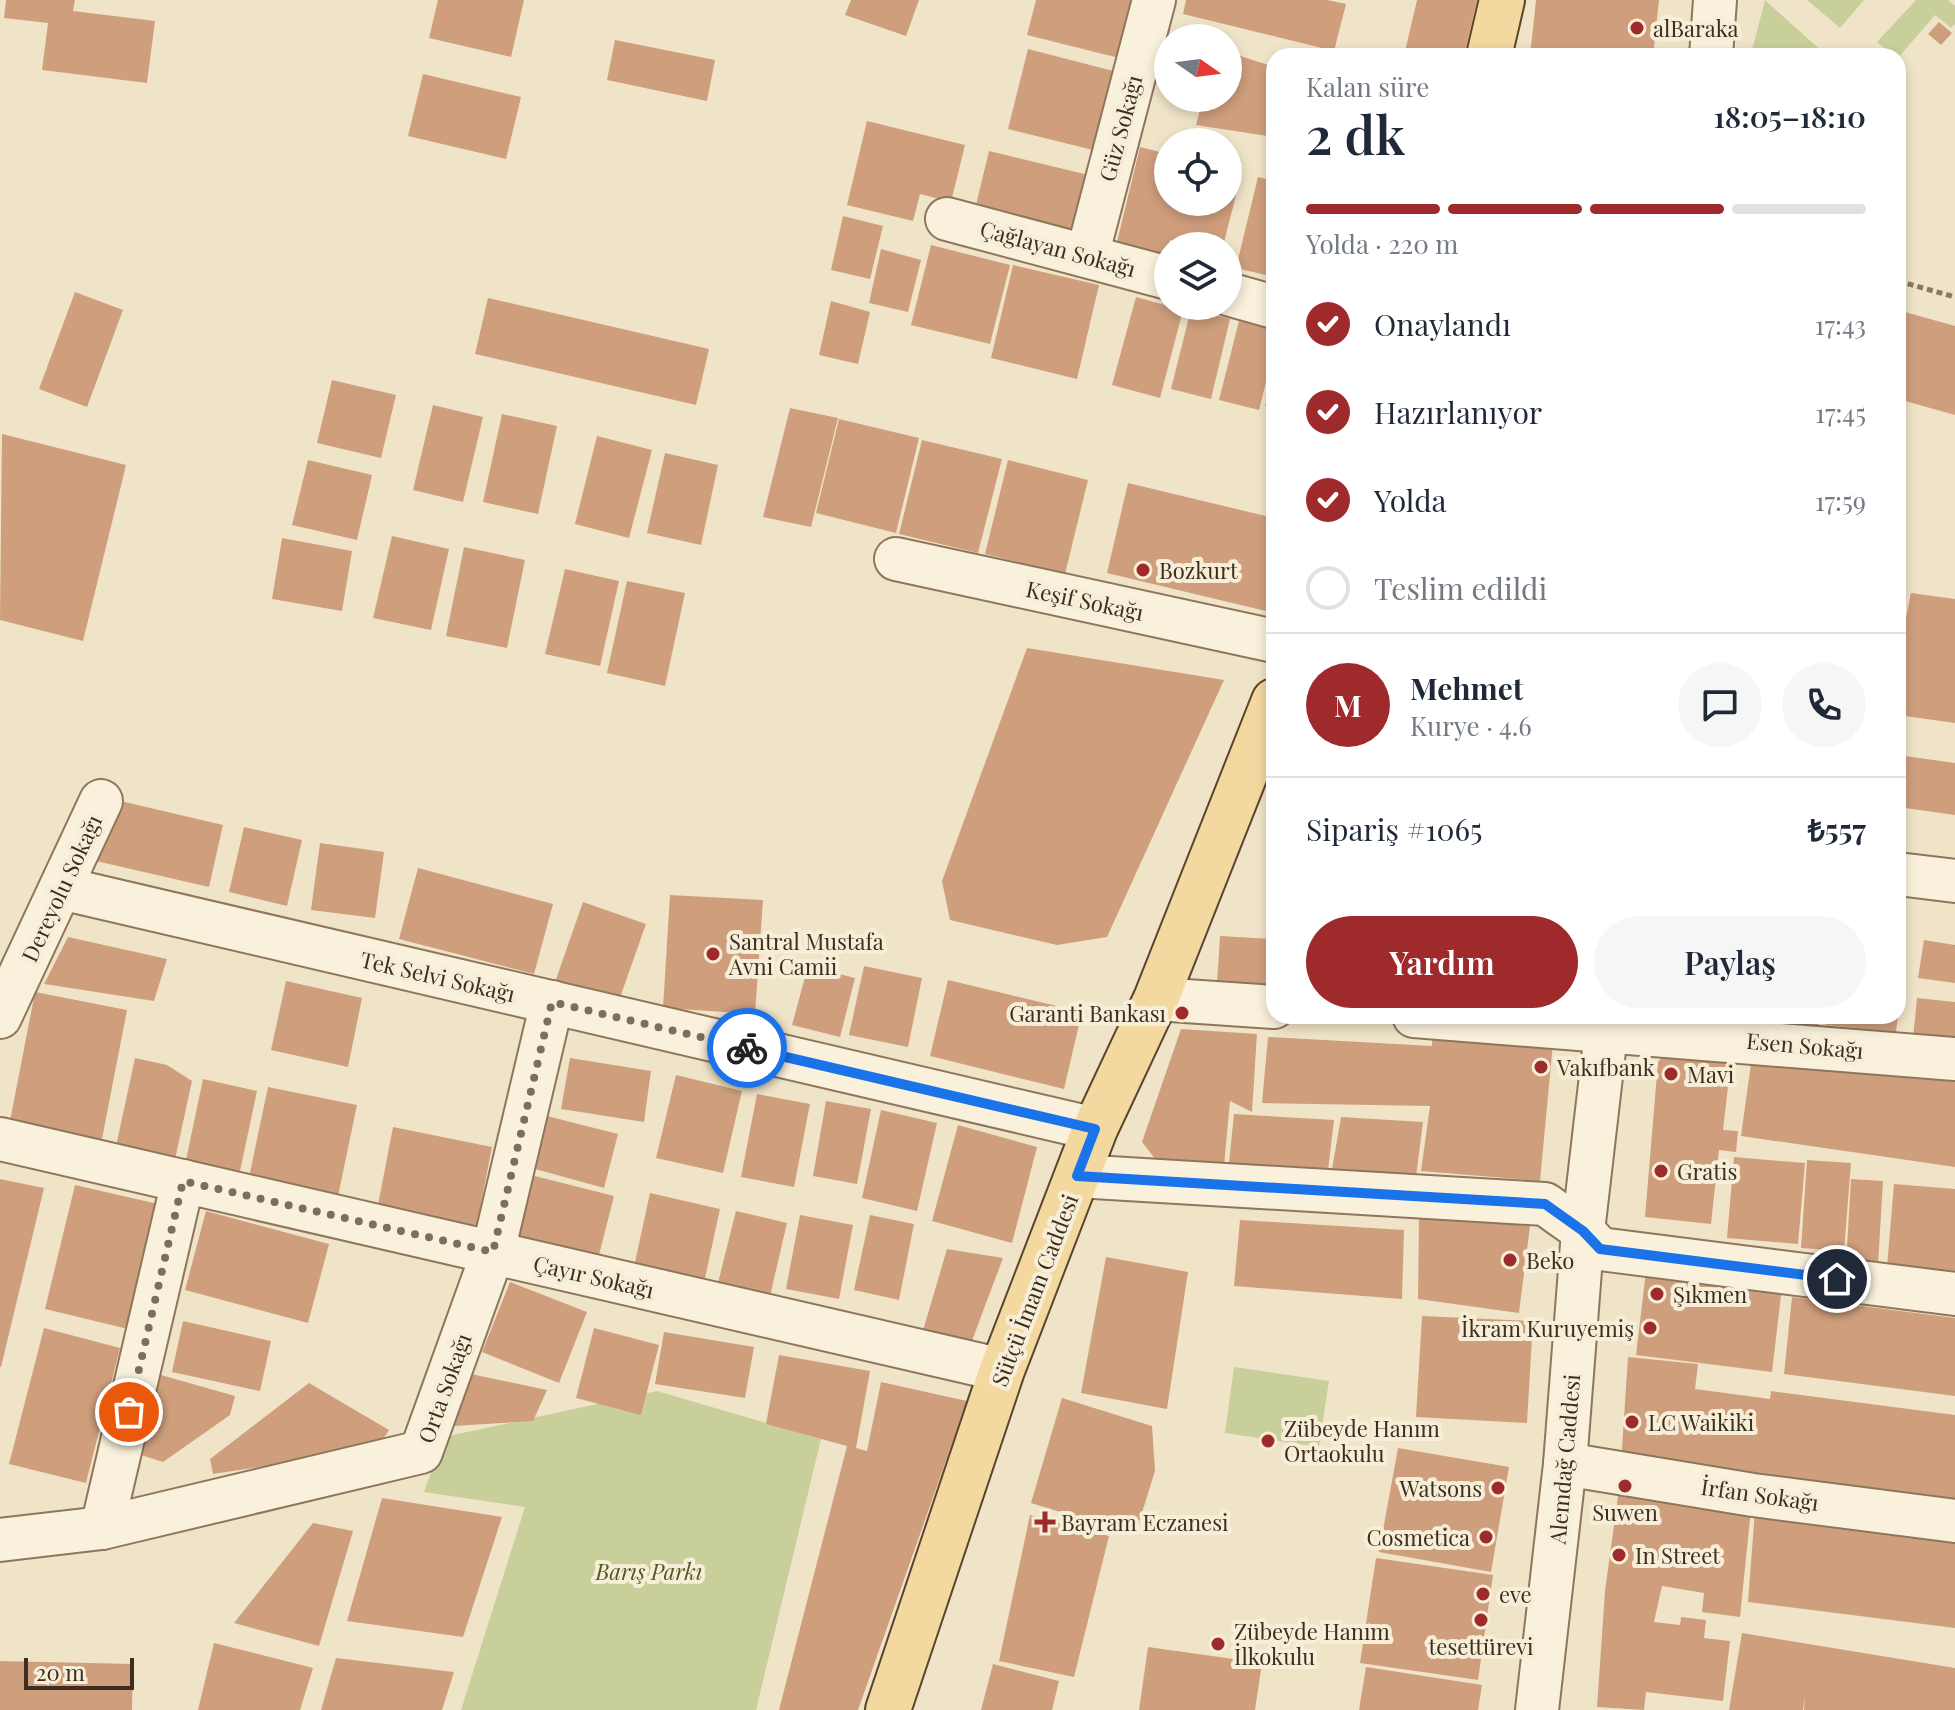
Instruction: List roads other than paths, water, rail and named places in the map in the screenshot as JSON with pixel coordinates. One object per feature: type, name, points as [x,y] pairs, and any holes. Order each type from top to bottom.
[{"type":"main road","points":[[1491,48],[1502,0]]},
{"type":"main road","name":"Sütçü İmam Caddesi","points":[[888,1710],[1002,1370],[1095,1129],[1156,999],[1266,721]]},
{"type":"street","name":"Güz Sokağı","points":[[1087,256],[1154,0]]},
{"type":"street","points":[[1712,48],[1715,0]]},
{"type":"street","name":"Çağlayan Sokağı","points":[[947,219],[1154,274]]},
{"type":"street","points":[[1242,298],[1266,305]]},
{"type":"street","name":"Keşif Sokağı","points":[[896,559],[1266,639]]},
{"type":"street","name":"Dereyolu Sokağı","points":[[0,1017],[101,801]]},
{"type":"street","points":[[1906,875],[1955,881]]},
{"type":"street","name":"Tek Selvi Sokağı","points":[[61,888],[1095,1129]]},
{"type":"street","points":[[1156,999],[1266,1006]]},
{"type":"street","name":"Orta Sokağı","points":[[0,1540],[102,1528],[421,1452],[493,1252],[552,1002]]},
{"type":"street","name":"Alemdağ Caddesi","points":[[1537,1710],[1565,1464],[1583,1231],[1607,1024]]},
{"type":"street","name":"Esen Sokağı","points":[[1626,1024],[1955,1059]]},
{"type":"street","name":"Çayır Sokağı","points":[[0,1139],[1002,1370]]},
{"type":"street","points":[[1077,1176],[1545,1204],[1583,1231],[1600,1249],[1955,1294]]},
{"type":"street","points":[[102,1528],[183,1181]]},
{"type":"street","name":"İrfan Sokağı","points":[[1565,1464],[1753,1495],[1955,1521]]},
{"type":"place","name":"alBaraka","points":[[1637,28]]},
{"type":"place","name":"Bozkurt","points":[[1143,570]]},
{"type":"place","name":"Santral Mustafa Avni Camii","points":[[713,954]]},
{"type":"place","name":"Garanti Bankası","points":[[1182,1013]]},
{"type":"place","name":"Vakıfbank","points":[[1541,1067]]},
{"type":"place","name":"Mavi","points":[[1671,1074]]},
{"type":"place","name":"Gratis","points":[[1661,1171]]},
{"type":"place","name":"Beko","points":[[1510,1260]]},
{"type":"place","name":"Şıkmen","points":[[1657,1294]]},
{"type":"place","name":"İkram Kuruyemiş","points":[[1650,1328]]},
{"type":"place","name":"LC Waikiki","points":[[1632,1422]]},
{"type":"place","name":"Zübeyde Hanım Ortaokulu","points":[[1268,1441]]},
{"type":"place","name":"Suwen","points":[[1625,1486]]},
{"type":"place","name":"Watsons","points":[[1498,1488]]},
{"type":"place","name":"Bayram Eczanesi","points":[[1045,1522]]},
{"type":"place","name":"Cosmetica","points":[[1486,1537]]},
{"type":"place","name":"In Street","points":[[1619,1555]]},
{"type":"place","name":"eve","points":[[1483,1594]]},
{"type":"place","name":"tesettürevi","points":[[1481,1620]]},
{"type":"place","name":"Zübeyde Hanım İlkokulu","points":[[1218,1644]]},
{"type":"park label","name":"Barış Parkı","points":[[649,1571]]}]
